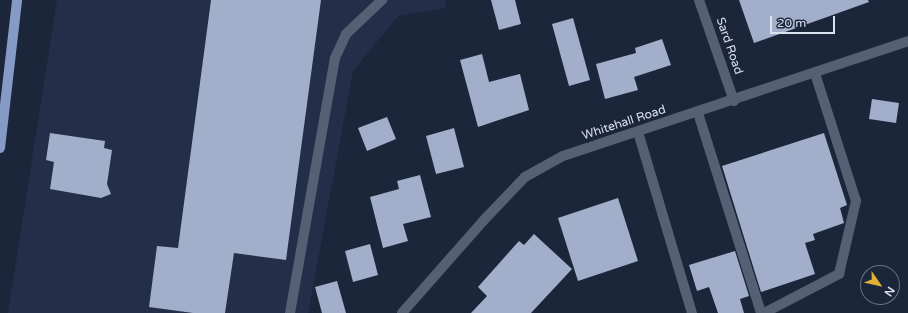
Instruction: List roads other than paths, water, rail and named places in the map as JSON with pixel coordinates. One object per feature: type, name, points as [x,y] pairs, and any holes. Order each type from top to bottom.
[{"type":"main road","points":[[0,148],[17,0]]},
{"type":"street","points":[[290,313],[335,58],[346,34],[382,0]]},
{"type":"street","name":"Sard Road","points":[[699,0],[734,101]]},
{"type":"street","name":"Whitehall Road","points":[[402,313],[483,221],[525,177],[563,156],[734,101],[908,41]]},
{"type":"street","points":[[698,113],[763,313],[839,274],[856,201],[815,73]]},
{"type":"street","points":[[638,132],[692,313]]}]
